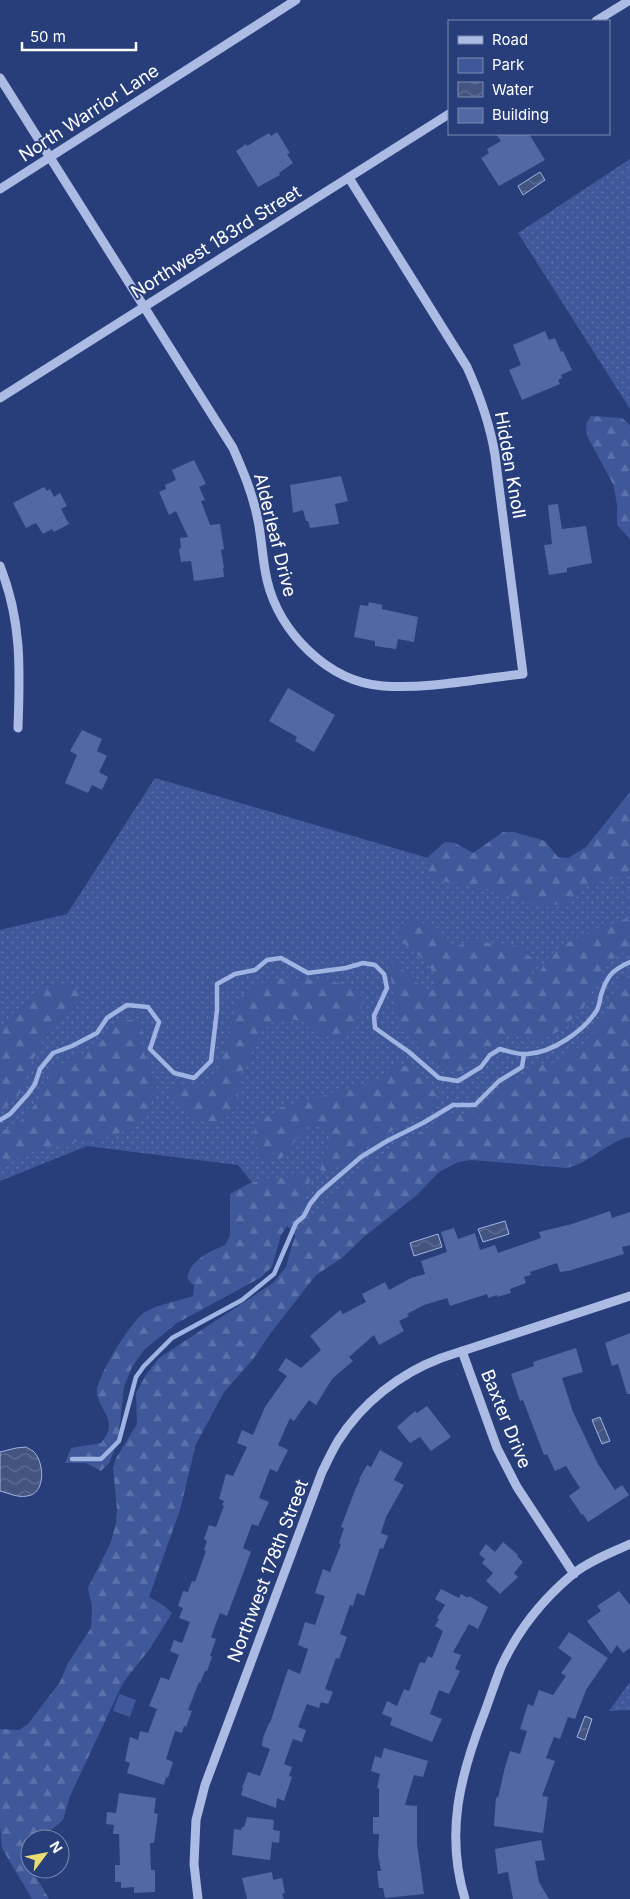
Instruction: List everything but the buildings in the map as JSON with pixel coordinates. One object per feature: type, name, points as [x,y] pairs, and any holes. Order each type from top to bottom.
[{"type":"street","name":"North Warrior Lane","points":[[0,189],[296,0]]},
{"type":"street","points":[[597,20],[616,4],[630,0]]},
{"type":"street","name":"Alderleaf Drive","points":[[0,78],[233,448],[253,500],[267,580],[274,602],[286,626],[303,646],[322,662],[352,678],[381,686],[419,686],[523,674]]},
{"type":"street","name":"Northwest 183rd Street","points":[[0,398],[448,115]]},
{"type":"street","name":"Hidden Knoll","points":[[349,178],[467,367],[481,399],[491,428],[523,674]]},
{"type":"street","points":[[0,566],[7,584],[17,625],[20,668],[18,728]]},
{"type":"street","name":"Northwest 178th Street","points":[[198,1899],[194,1864],[196,1820],[205,1785],[322,1472],[338,1441],[359,1413],[385,1388],[411,1371],[435,1360],[630,1296]]},
{"type":"street","name":"Baxter Drive","points":[[462,1351],[497,1448],[516,1487],[574,1574]]},
{"type":"street","points":[[465,1899],[458,1869],[456,1846],[456,1816],[460,1784],[501,1667],[516,1639],[534,1614],[574,1574],[630,1544]]},
{"type":"green space","points":[[630,159],[630,409],[518,233]]},
{"type":"green space","points":[[591,416],[622,418],[630,425],[630,539],[617,525],[617,504],[613,484],[587,436],[586,424]]},
{"type":"green space","points":[[155,778],[554,895],[630,805],[630,1104],[442,1164],[298,1239],[238,1165],[87,1146],[0,1181],[0,930],[67,914]]},
{"type":"green space","points":[[630,792],[630,871],[624,876],[590,884],[564,904],[542,906],[491,891],[441,881],[431,875],[426,865],[429,856],[445,842],[455,843],[473,853],[503,832],[514,832],[545,841],[558,857],[568,858],[586,847]]},
{"type":"green space","points":[[630,917],[630,949],[609,961],[584,1007],[561,1030],[543,1039],[512,1035],[502,1039],[461,1072],[451,1071],[403,1030],[398,1021],[390,971],[393,961],[424,989],[435,990],[433,972],[428,965],[394,933],[410,922],[420,921],[453,947],[473,941],[517,946],[534,960],[530,981],[538,974],[555,951],[562,946],[580,936]]},
{"type":"green space","points":[[630,977],[630,1137],[613,1143],[583,1162],[566,1168],[471,1160],[458,1162],[439,1172],[417,1195],[365,1236],[342,1258],[316,1275],[270,1334],[254,1358],[224,1392],[196,1444],[180,1510],[149,1597],[172,1613],[151,1647],[123,1683],[70,1796],[63,1820],[53,1829],[20,1829],[20,1879],[2,1848],[0,1826],[0,1729],[19,1730],[28,1724],[60,1682],[68,1663],[91,1628],[92,1607],[88,1588],[111,1542],[116,1522],[117,1510],[113,1468],[116,1458],[137,1424],[136,1393],[146,1375],[159,1358],[273,1283],[286,1267],[294,1238],[331,1194],[354,1174],[396,1145],[431,1126],[438,1118],[447,1113],[469,1115],[533,1067],[553,1062],[579,1047],[587,1040],[605,1015],[621,981]]},
{"type":"green space","points":[[270,978],[319,980],[344,984],[364,994],[361,1007],[353,1025],[340,1039],[321,1033],[312,1024],[292,1019],[272,1022],[263,1027],[240,1078],[236,1109],[220,1121],[212,1123],[198,1119],[167,1093],[173,1083],[193,1089],[211,1081],[221,1063],[237,1002],[243,994]]},
{"type":"green space","points":[[61,984],[72,987],[80,993],[77,1004],[47,1034],[29,1067],[19,1095],[4,1109],[0,1109],[0,1025],[7,1027],[30,1000],[44,990]]},
{"type":"green space","points":[[132,1020],[142,1024],[141,1046],[157,1085],[151,1101],[142,1116],[126,1130],[117,1134],[45,1148],[22,1156],[0,1167],[0,1131],[20,1121],[27,1114],[40,1096],[54,1067],[93,1048],[118,1023]]},
{"type":"green space","points":[[397,1062],[419,1074],[430,1083],[435,1090],[438,1105],[383,1136],[331,1172],[320,1170],[326,1151],[333,1138],[326,1130],[319,1127],[305,1132],[280,1160],[269,1162],[262,1155],[257,1146],[255,1125],[282,1107],[376,1081]]},
{"type":"green space","points":[[300,1176],[310,1179],[305,1200],[281,1235],[272,1267],[260,1278],[177,1323],[144,1350],[132,1367],[124,1387],[118,1441],[109,1463],[101,1471],[86,1463],[65,1463],[71,1448],[101,1443],[109,1429],[108,1418],[97,1394],[98,1387],[107,1364],[123,1338],[139,1317],[150,1309],[193,1296],[194,1286],[187,1278],[189,1271],[202,1257],[225,1245],[230,1236],[230,1194],[248,1184],[268,1179]]},
{"type":"green space","points":[[630,1682],[630,1710],[609,1711]]},
{"type":"green space","points":[[119,1694],[136,1700],[130,1717],[113,1711]]},
{"type":"green space","points":[[20,1879],[37,1879],[49,1899],[32,1899]]},
{"type":"water","points":[[540,172],[545,180],[523,195],[518,186]]},
{"type":"water","points":[[505,1221],[509,1234],[483,1242],[478,1229]]},
{"type":"water","points":[[438,1234],[442,1247],[414,1256],[410,1243]]},
{"type":"water","points":[[600,1417],[610,1441],[602,1444],[592,1420]]},
{"type":"water","points":[[26,1447],[33,1451],[40,1462],[42,1477],[38,1490],[27,1496],[17,1496],[0,1491],[0,1452]]},
{"type":"water","points":[[585,1716],[592,1719],[585,1740],[577,1737]]},
{"type":"waterway","points":[[0,1120],[10,1114],[28,1094],[35,1084],[40,1069],[53,1053],[97,1033],[107,1018],[127,1005],[148,1007],[159,1022],[150,1049],[174,1073],[194,1078],[211,1061],[217,1010],[217,984],[235,974],[255,970],[267,960],[281,958],[308,973],[346,968],[363,963],[375,965],[384,974],[387,988],[374,1016],[375,1028],[409,1052],[439,1078],[458,1081],[481,1067],[490,1055],[500,1049],[520,1054],[537,1053],[566,1040],[584,1026],[597,1010],[603,988],[611,974],[630,962]]},
{"type":"waterway","points":[[72,1459],[101,1459],[119,1441],[136,1377],[144,1366],[172,1338],[242,1300],[274,1274],[296,1223],[304,1216],[310,1204],[319,1193],[361,1157],[387,1141],[453,1105],[475,1105],[499,1081],[522,1067],[524,1054]]}]
